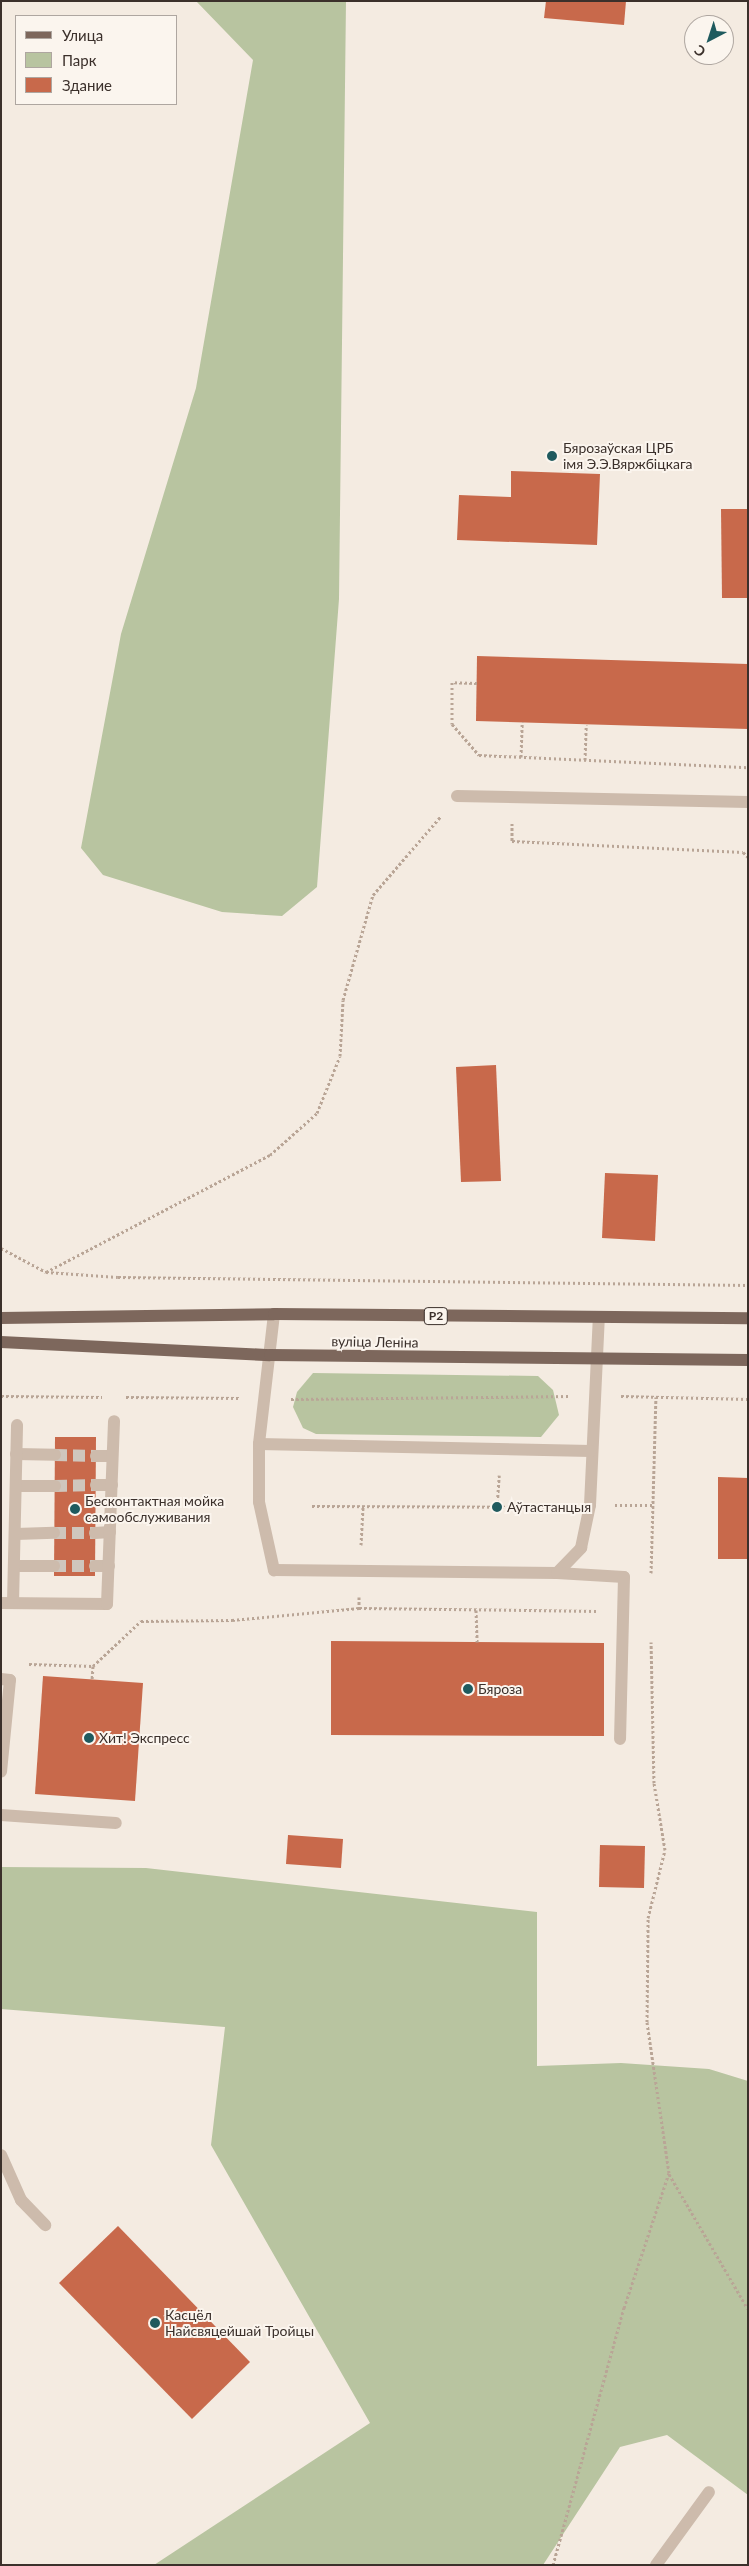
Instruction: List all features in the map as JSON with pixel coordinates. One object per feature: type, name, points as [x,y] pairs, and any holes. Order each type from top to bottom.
[{"type":"main road","name":"вуліца Леніна","points":[[1,1318],[274,1314],[748,1318]]},
{"type":"main road","name":"вуліца Леніна","points":[[1,1342],[270,1355],[596,1360],[748,1360]]},
{"type":"lane","points":[[457,796],[748,802]]},
{"type":"lane","points":[[274,1314],[266,1399],[259,1444],[259,1502],[274,1570],[557,1573],[624,1577],[620,1739]]},
{"type":"lane","points":[[557,1573],[581,1548],[590,1505],[593,1396],[599,1317]]},
{"type":"lane","points":[[17,1425],[18,1486],[16,1534],[14,1566],[7,1603],[107,1604],[114,1421]]},
{"type":"lane","points":[[259,1444],[591,1451]]},
{"type":"lane","points":[[16,1454],[55,1455]]},
{"type":"lane","points":[[96,1456],[112,1456]]},
{"type":"lane","points":[[96,1485],[112,1485]]},
{"type":"lane","points":[[18,1486],[55,1486]]},
{"type":"lane","points":[[95,1532],[110,1532]]},
{"type":"lane","points":[[16,1534],[54,1533]]},
{"type":"lane","points":[[14,1566],[54,1566]]},
{"type":"lane","points":[[95,1566],[109,1566]]},
{"type":"lane","points":[[1,1679],[10,1680],[1,1772]]},
{"type":"lane","points":[[1,1815],[116,1823]]},
{"type":"lane","points":[[1,2155],[20,2200],[46,2225]]},
{"type":"lane","points":[[656,2565],[709,2492]]},
{"type":"path","points":[[477,682],[452,682],[452,724],[479,755],[748,767]]},
{"type":"path","points":[[521,757],[522,722]]},
{"type":"path","points":[[585,760],[586,724]]},
{"type":"path","points":[[46,1272],[270,1155],[317,1113],[340,1056],[343,1000],[372,895],[457,796]]},
{"type":"path","points":[[513,813],[512,841],[743,852],[748,857]]},
{"type":"path","points":[[1,1248],[46,1272],[118,1277],[748,1285]]},
{"type":"path","points":[[1,1396],[109,1397]]},
{"type":"path","points":[[119,1397],[266,1399],[593,1396],[748,1399]]},
{"type":"path","points":[[497,1507],[501,1449]]},
{"type":"path","points":[[590,1505],[653,1505]]},
{"type":"path","points":[[312,1506],[548,1507]]},
{"type":"path","points":[[92,1679],[93,1666],[141,1621],[232,1620],[359,1608]]},
{"type":"path","points":[[476,1610],[477,1642]]},
{"type":"path","points":[[650,1630],[654,1783],[665,1850],[648,1918],[648,2022],[669,2173],[748,2309]]},
{"type":"path","points":[[20,1664],[93,1666]]},
{"type":"path","points":[[553,2565],[624,2308],[669,2173]]},
{"type":"green space","points":[[196,1],[346,1],[339,599],[317,887],[282,916],[222,912],[103,875],[81,848],[121,634],[196,388],[253,60]]},
{"type":"green space","points":[[313,1373],[538,1376],[553,1390],[559,1415],[541,1437],[316,1434],[303,1428],[293,1407],[297,1392]]},
{"type":"green space","points":[[1,1867],[146,1868],[537,1912],[537,2066],[621,2063],[709,2069],[748,2081],[748,2495],[667,2435],[620,2447],[543,2565],[154,2565],[370,2423],[211,2145],[225,2027],[1,2009]]},
{"type":"building","points":[[546,1],[626,1],[624,25],[544,18]]},
{"type":"building","points":[[511,471],[600,474],[597,545],[457,540],[459,495],[511,497]]},
{"type":"building","points":[[721,509],[748,509],[748,598],[722,598]]},
{"type":"building","points":[[477,656],[748,664],[748,729],[476,721]]},
{"type":"building","points":[[496,1065],[501,1181],[461,1182],[456,1067]]},
{"type":"building","points":[[605,1173],[658,1175],[655,1241],[602,1238]]},
{"type":"building","name":"Бесконтактная мойка самообслуживания","points":[[55,1437],[96,1437],[95,1576],[54,1576]]},
{"type":"building","points":[[718,1477],[748,1478],[748,1559],[718,1559]]},
{"type":"building","name":"Бяроза","points":[[331,1641],[604,1643],[604,1736],[331,1735]]},
{"type":"building","name":"Хит! Экспресс","points":[[43,1676],[143,1683],[135,1801],[35,1794]]},
{"type":"building","points":[[288,1835],[343,1839],[341,1868],[286,1864]]},
{"type":"building","points":[[600,1845],[645,1846],[644,1888],[599,1887]]},
{"type":"building","name":"Касцёл Найсвяцейшай Тройцы","points":[[118,2226],[250,2362],[192,2419],[59,2283]]},
{"type":"tunnel","points":[[55,1455],[96,1456]]},
{"type":"tunnel","points":[[55,1486],[96,1485]]},
{"type":"tunnel","points":[[54,1533],[95,1533]]},
{"type":"tunnel","points":[[54,1566],[95,1566]]},
{"type":"place","name":"Бярозаўская ЦРБ імя Э.Э.Вяржбіцкага","points":[[552,456]]},
{"type":"place","name":"Аўтастанцыя","points":[[497,1507]]},
{"type":"place","name":"Бесконтактная мойка самообслуживания","points":[[75,1509]]},
{"type":"place","name":"Бяроза","points":[[468,1689]]},
{"type":"place","name":"Хит! Экспресс","points":[[89,1738]]},
{"type":"place","name":"Касцёл Найсвяцейшай Тройцы","points":[[155,2323]]}]
